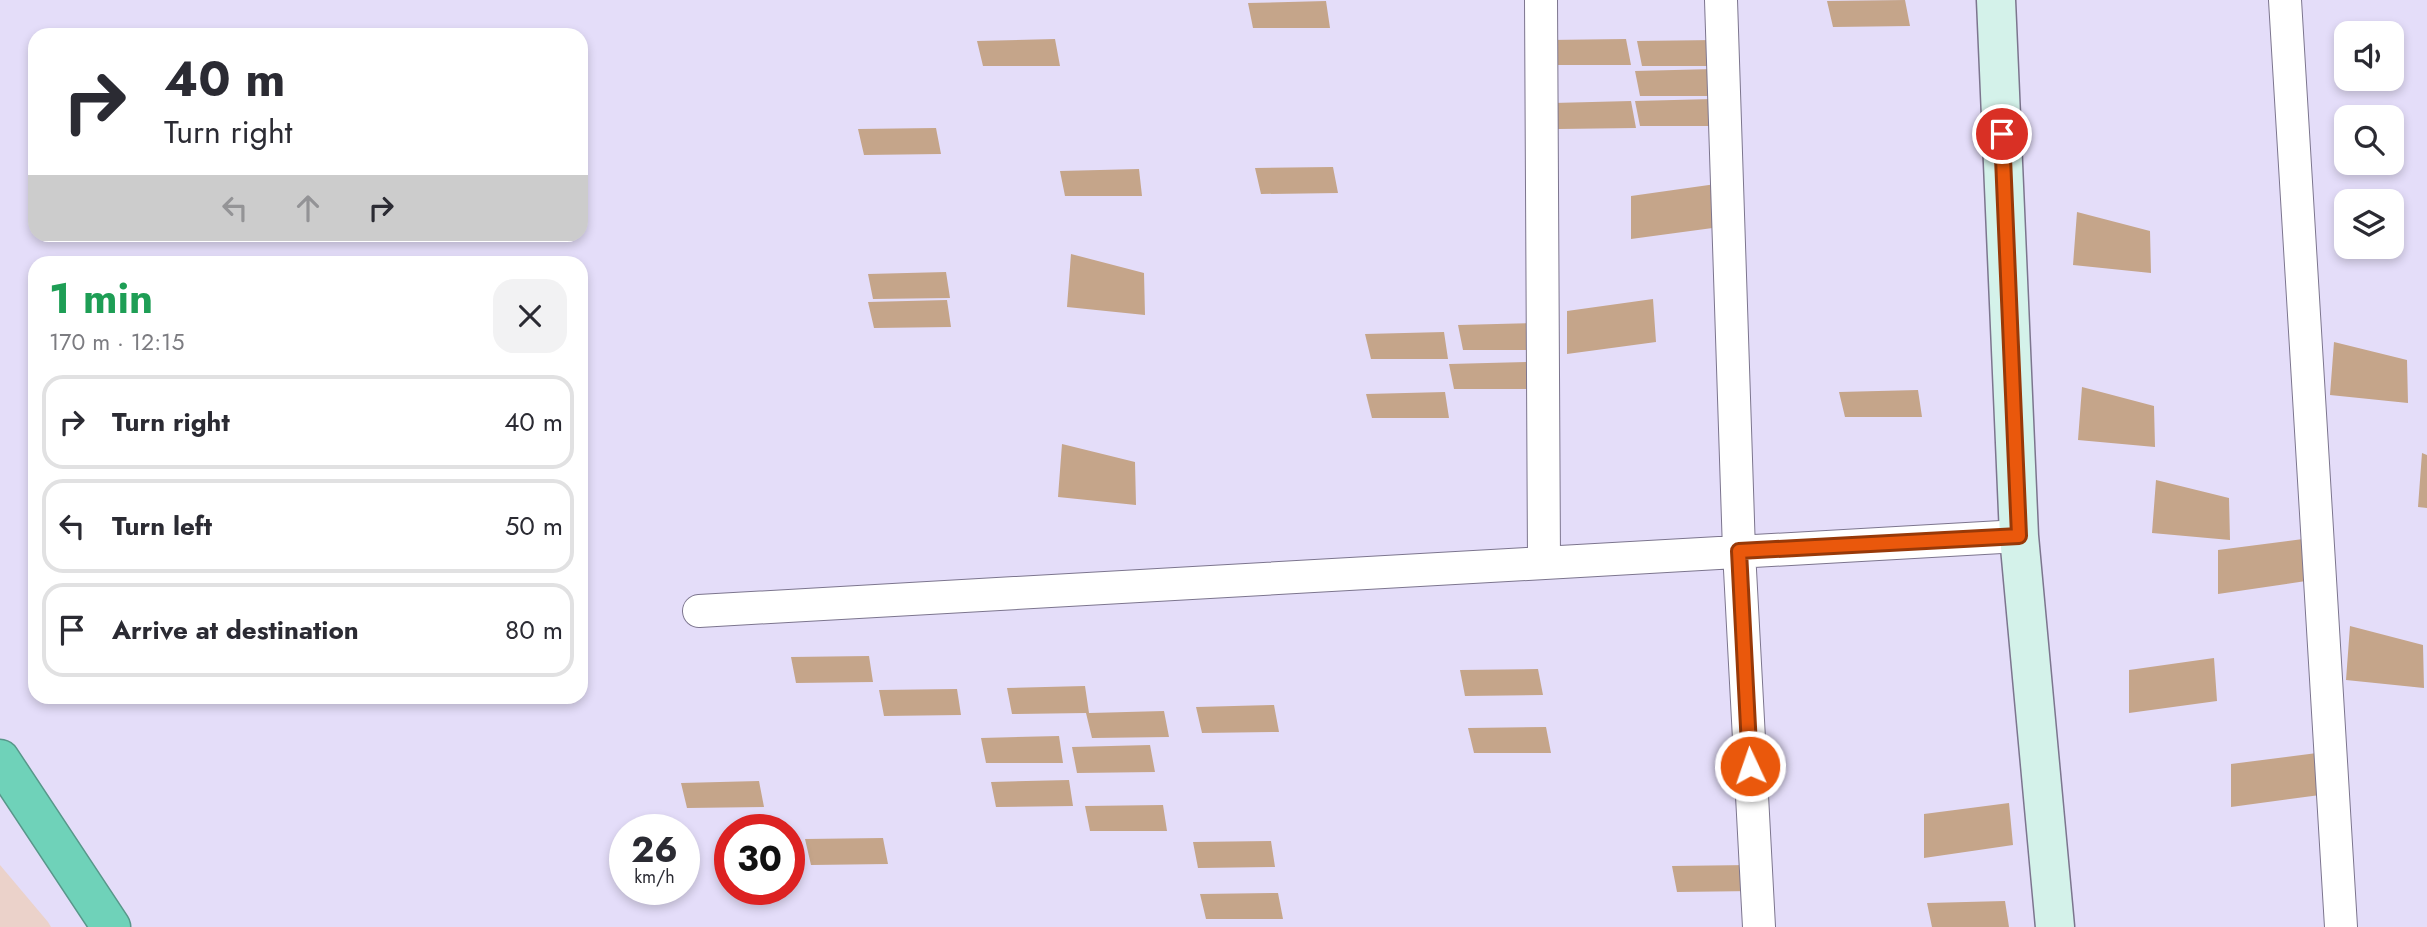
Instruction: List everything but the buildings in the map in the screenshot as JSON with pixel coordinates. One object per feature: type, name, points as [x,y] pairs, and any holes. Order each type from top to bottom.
[{"type":"highway","points":[[0,759],[111,927]]},
{"type":"street","points":[[1541,0],[1544,562]]},
{"type":"street","points":[[1721,0],[1739,551],[1759,927]]},
{"type":"street","points":[[1996,0],[2019,536],[2055,927]]},
{"type":"street","points":[[2285,0],[2341,927]]},
{"type":"street","points":[[699,611],[2019,536]]},
{"type":"shaded area","points":[[0,865],[48,922],[51,927],[0,927]]},
{"type":"route","points":[[1750,766],[1739,551],[2019,536],[2002,134]]}]
